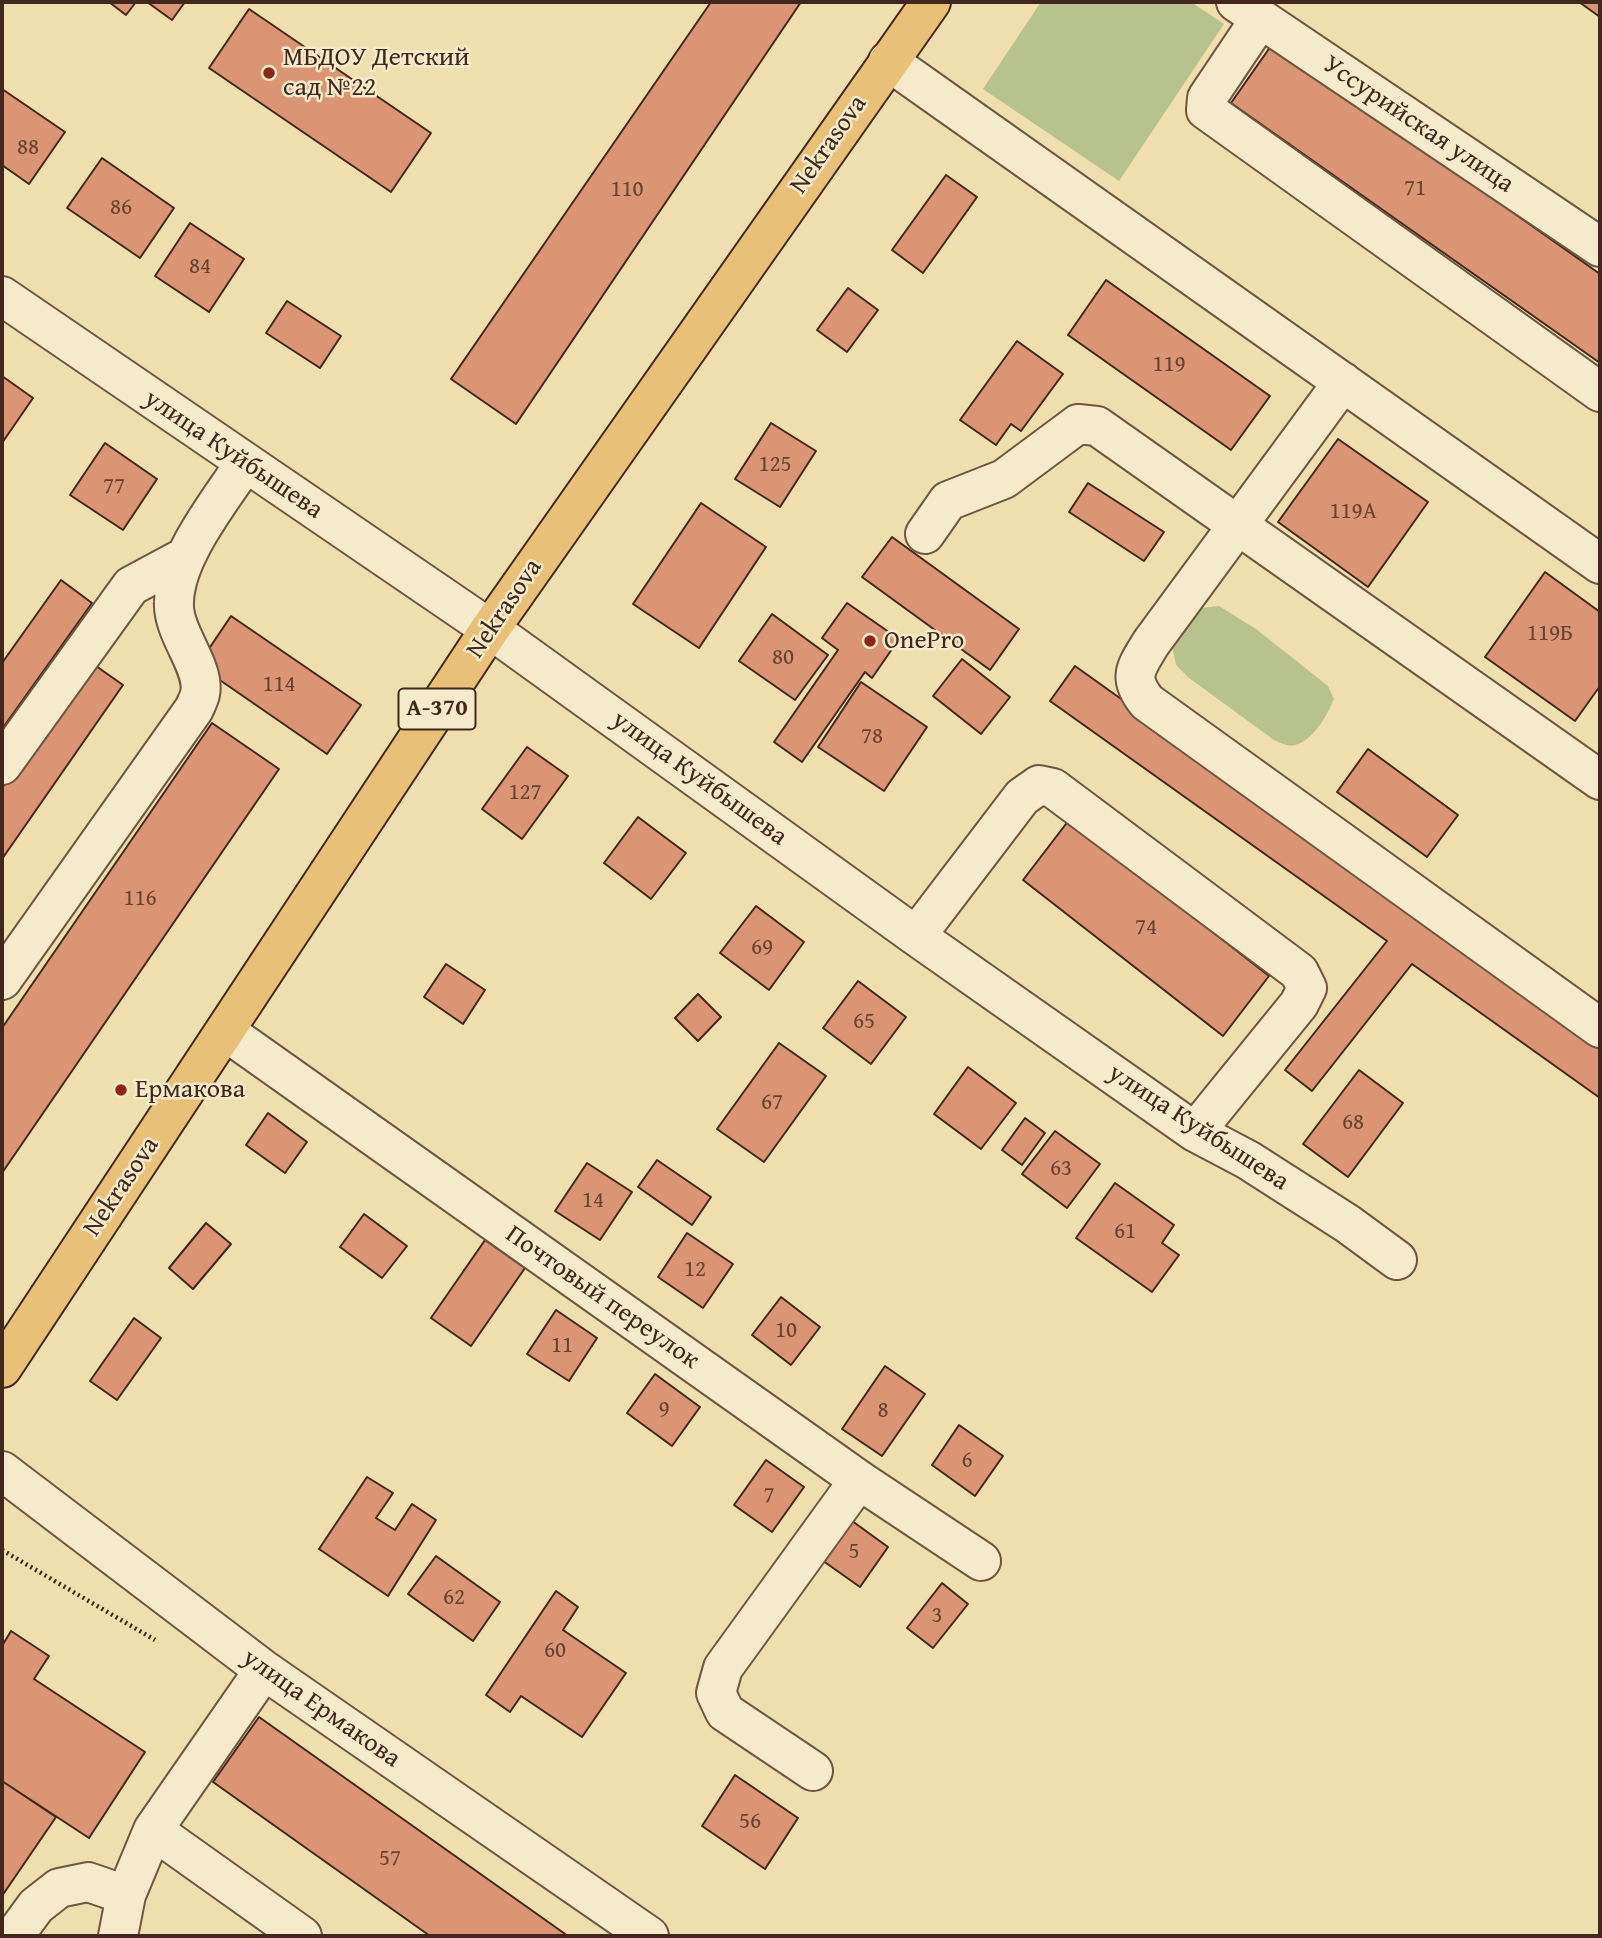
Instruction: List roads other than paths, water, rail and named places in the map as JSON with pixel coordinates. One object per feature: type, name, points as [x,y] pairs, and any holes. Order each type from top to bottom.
[{"type":"main road","name":"Nekrasova","points":[[2,1367],[490,629],[930,2]]},
{"type":"street","points":[[1248,10],[1207,98],[1206,110],[1600,392]]},
{"type":"street","name":"Уссурийская улица","points":[[1248,10],[1600,247]]},
{"type":"street","points":[[888,61],[1600,564]]},
{"type":"street","name":"улица Куйбышева","points":[[2,296],[490,629],[916,936],[1195,1132],[1248,1160],[1348,1224],[1396,1260]]},
{"type":"street","points":[[1343,383],[1136,667],[1136,688],[1147,702],[1600,1028]]},
{"type":"street","points":[[925,534],[948,501],[1004,479],[1078,424],[1097,426],[1600,780]]},
{"type":"street","points":[[2,980],[194,709],[201,692],[197,669],[178,630],[174,602],[184,557],[245,463]]},
{"type":"street","points":[[2,765],[131,586],[184,557]]},
{"type":"street","points":[[916,936],[1022,797],[1039,785],[1053,788],[1298,972],[1307,988],[1299,1004],[1195,1132]]},
{"type":"street","name":"Почтовый переулок","points":[[225,1031],[859,1480],[981,1561]]},
{"type":"street","name":"улица Ермакова","points":[[2,1471],[264,1670],[649,1936]]},
{"type":"street","points":[[813,1771],[725,1712],[716,1693],[723,1668],[859,1480]]},
{"type":"street","points":[[118,1936],[127,1895],[153,1830],[264,1670]]},
{"type":"street","points":[[153,1830],[302,1936]]},
{"type":"street","points":[[14,1936],[36,1906],[59,1888],[88,1882],[127,1895]]},
{"type":"place","name":"МБДОУ Детский сад №22","points":[[269,73]]},
{"type":"place","name":"OnePro","points":[[870,641]]},
{"type":"place","name":"Ермакова","points":[[121,1090]]}]
